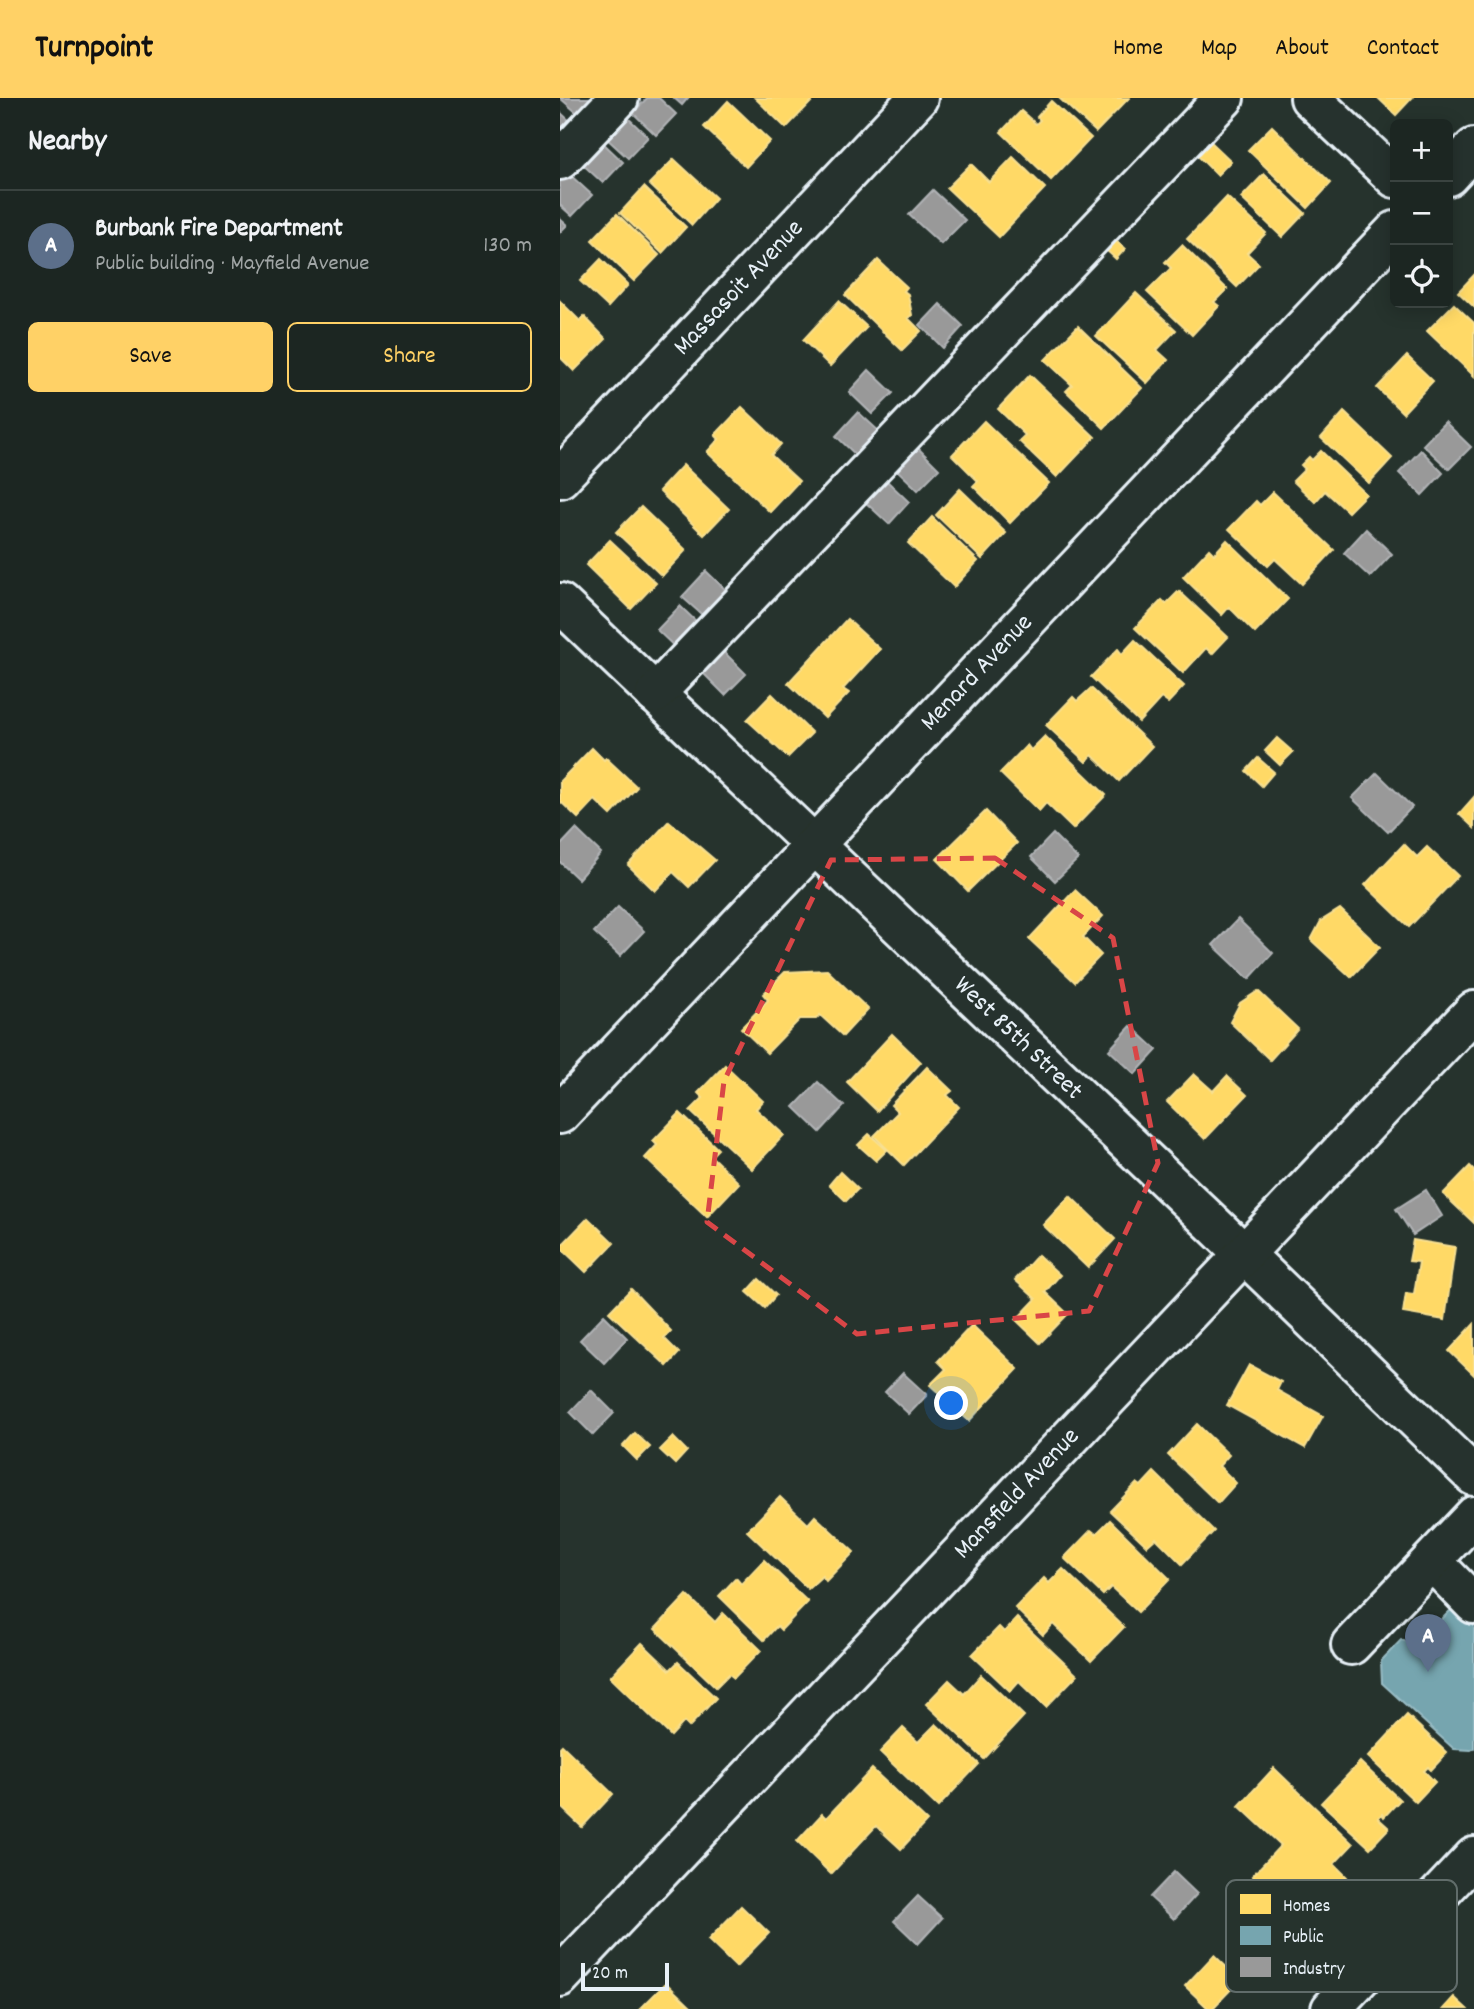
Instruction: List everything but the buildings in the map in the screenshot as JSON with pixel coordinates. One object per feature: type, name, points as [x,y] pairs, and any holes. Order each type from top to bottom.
[{"type":"street","points":[[560,160],[619,98]]},
{"type":"street","name":"Massasoit Avenue","points":[[560,478],[918,98]]},
{"type":"street","points":[[655,694],[1224,98]]},
{"type":"street","points":[[1310,98],[1390,173]]},
{"type":"street","points":[[1453,171],[1474,148]]},
{"type":"street","name":"Menard Avenue","points":[[560,1114],[1390,236]]},
{"type":"street","name":"West 85th Street","points":[[560,603],[1474,1476]]},
{"type":"street","name":"Mansfield Avenue","points":[[560,1977],[1474,1011]]},
{"type":"street","points":[[1351,1644],[1474,1517]]},
{"type":"street","points":[[1432,1561],[1474,1604]]},
{"type":"street","points":[[1452,1880],[1474,1857]]},
{"type":"street","points":[[1331,2009],[1347,1992]]},
{"type":"highlighted area","points":[[995,858],[1113,938],[1158,1163],[1089,1311],[857,1334],[707,1222],[724,1081],[831,860]]},
{"type":"place","name":"Burbank Fire Department","points":[[1428,1672]]}]
